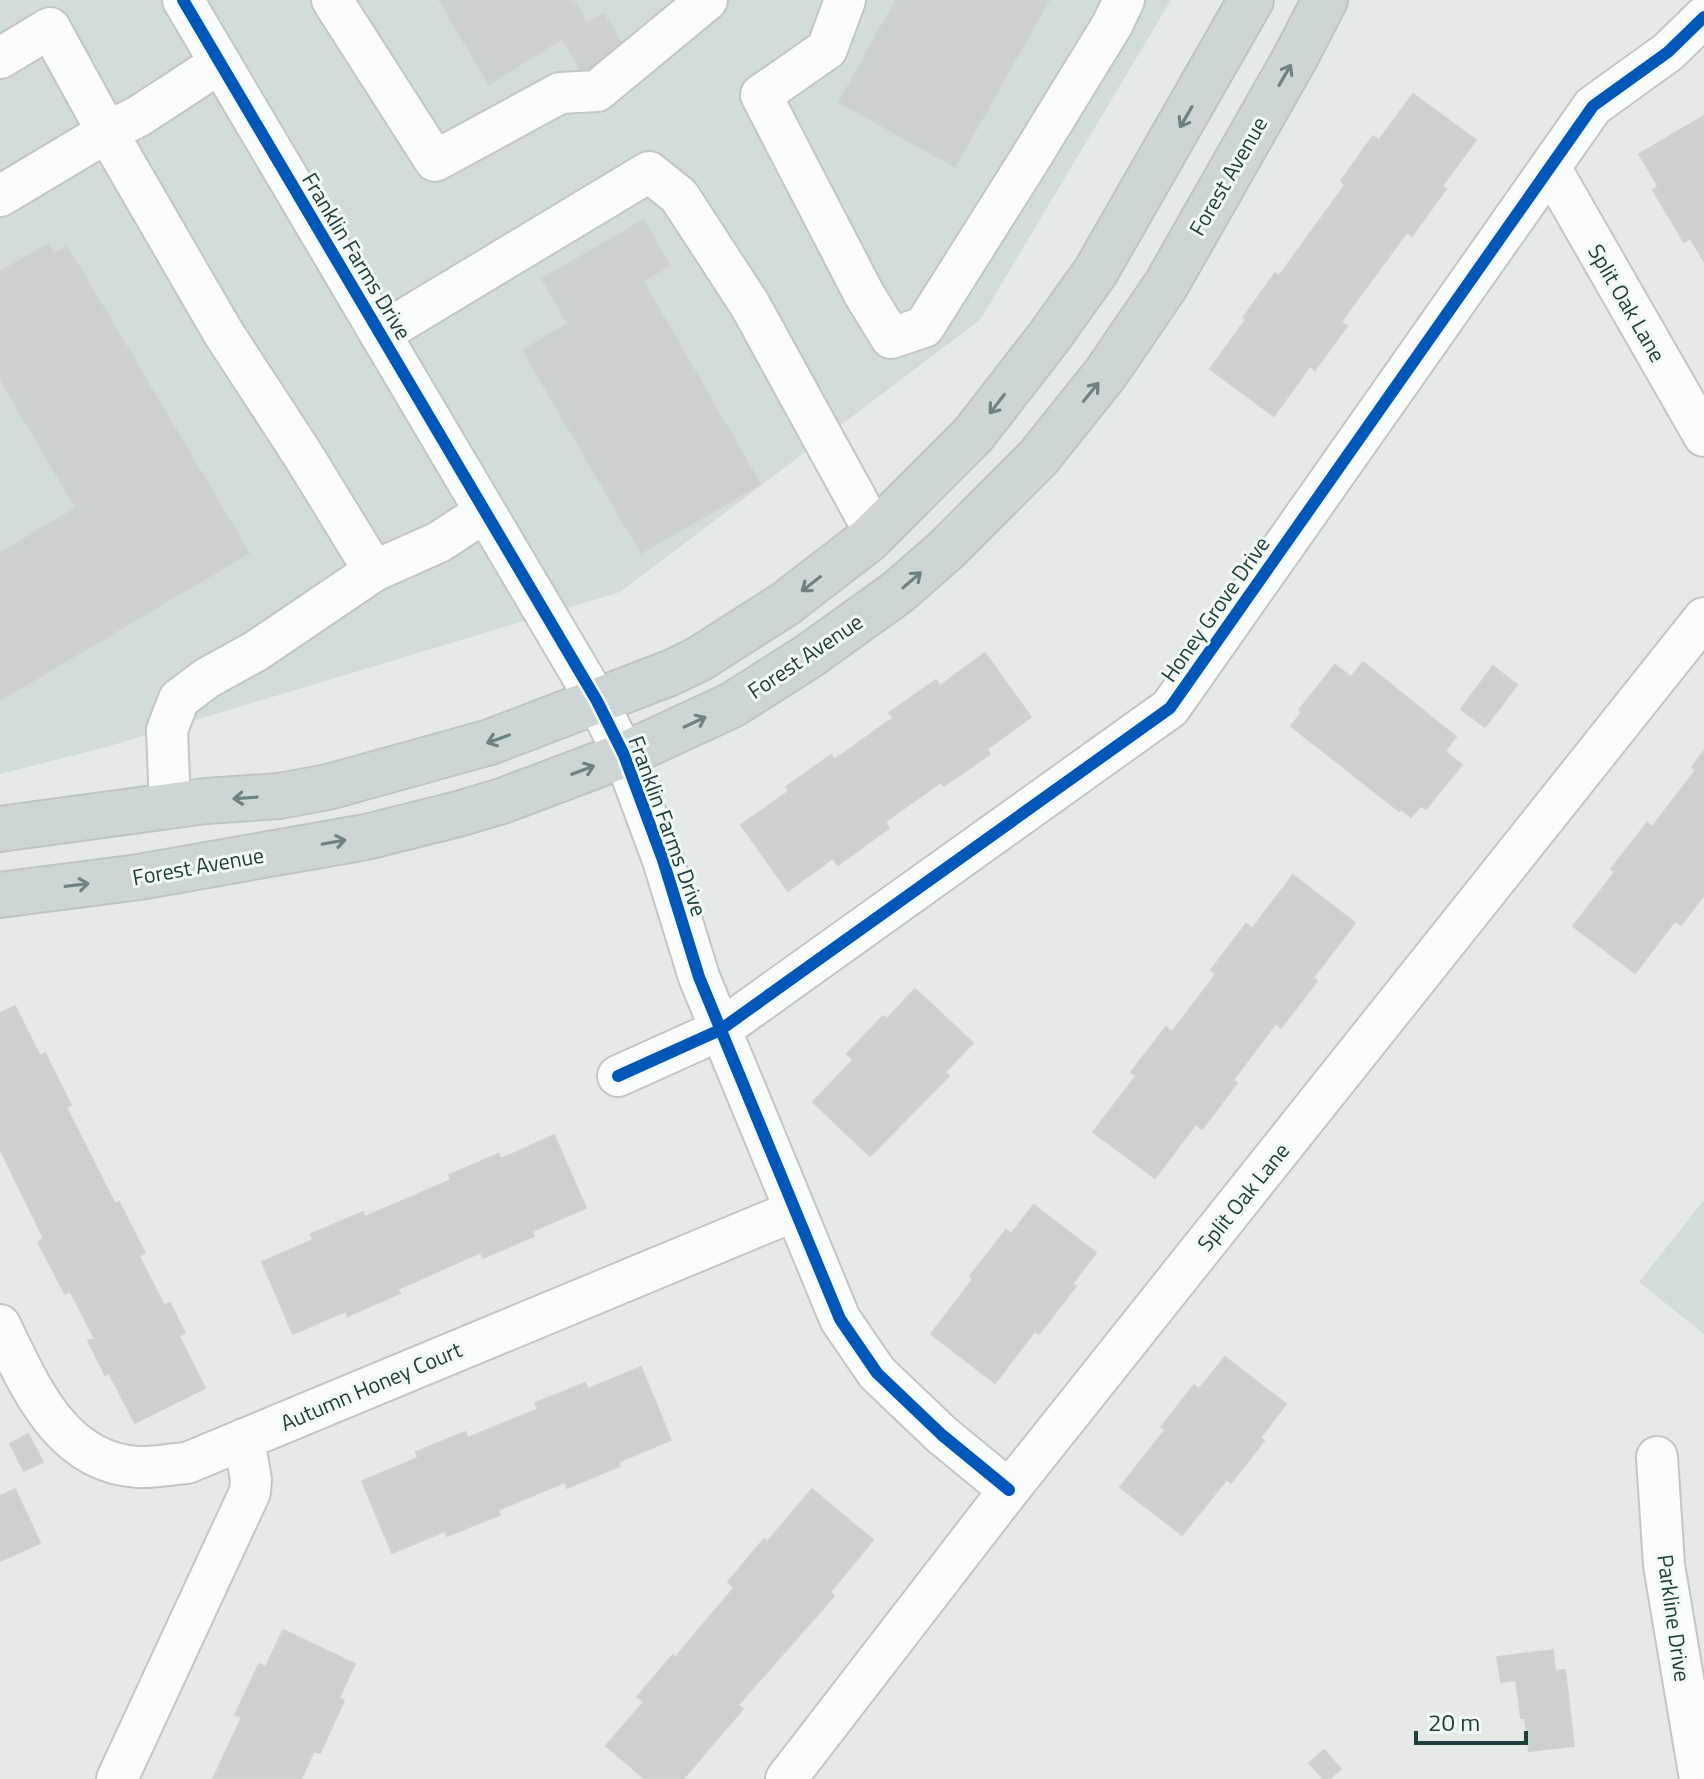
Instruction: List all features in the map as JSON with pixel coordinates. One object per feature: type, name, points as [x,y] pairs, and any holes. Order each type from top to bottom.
[{"type":"main road","points":[[0,829],[170,806],[279,796],[328,787],[490,742],[670,673],[699,659],[785,604],[875,533],[973,435],[1049,337],[1096,271],[1251,0]]},
{"type":"main road","name":"Forest Avenue","points":[[0,895],[139,877],[366,837],[502,801],[624,755],[732,705],[809,656],[886,602],[946,550],[1038,458],[1106,373],[1166,285],[1325,0]]},
{"type":"street","name":"Franklin Farms Drive","points":[[183,0],[597,701],[624,755],[663,860],[699,977],[840,1319],[877,1373],[942,1435],[1009,1490]]},
{"type":"street","points":[[332,0],[435,161],[560,93],[597,91],[707,0]]},
{"type":"street","points":[[845,0],[827,49],[761,95],[864,294],[891,338],[924,327],[1066,100],[1124,0]]},
{"type":"street","points":[[0,58],[42,14],[224,334],[374,571]]},
{"type":"street","name":"Honey Grove Drive","points":[[618,1076],[720,1030],[1170,708],[1593,106],[1668,52],[1704,17]]},
{"type":"street","points":[[0,196],[139,116],[220,63]]},
{"type":"street","name":"Split Oak Lane","points":[[1551,169],[1704,436]]},
{"type":"street","points":[[380,334],[649,172],[679,196],[750,305],[875,533]]},
{"type":"street","points":[[170,806],[167,730],[179,699],[374,571],[439,542],[485,512]]},
{"type":"street","name":"Split Oak Lane","points":[[786,1779],[1009,1490],[1704,618]]},
{"type":"street","name":"Autumn Honey Court","points":[[0,1325],[36,1398],[71,1439],[112,1463],[139,1467],[187,1463],[794,1211]]},
{"type":"street","points":[[117,1779],[250,1492],[244,1439]]},
{"type":"street","name":"Parkline Drive","points":[[1657,1457],[1664,1565],[1700,1779]]},
{"type":"shaded area","points":[[0,0],[1171,0],[980,320],[620,592],[103,748],[0,774]]},
{"type":"shaded area","points":[[1704,1200],[1704,1334],[1639,1282]]},
{"type":"building","points":[[439,0],[573,0],[587,23],[604,14],[632,61],[590,86],[562,39],[489,84]]},
{"type":"building","points":[[896,0],[1049,0],[955,167],[839,102]]},
{"type":"building","points":[[1413,94],[1476,140],[1442,186],[1446,189],[1412,236],[1407,232],[1341,322],[1347,326],[1315,370],[1310,366],[1274,416],[1210,369],[1275,273],[1279,276],[1345,185],[1341,181],[1373,136],[1379,140]]},
{"type":"building","points":[[1704,116],[1704,261],[1690,238],[1684,242],[1653,190],[1658,186],[1639,154]]},
{"type":"building","points":[[643,220],[670,265],[643,281],[760,484],[641,553],[523,350],[568,323],[542,279]]},
{"type":"building","points":[[48,244],[54,254],[67,246],[249,553],[0,700],[0,553],[76,508],[0,379],[0,272]]},
{"type":"building","points":[[985,653],[1031,717],[987,749],[990,754],[944,786],[941,782],[885,822],[889,828],[838,865],[833,858],[788,891],[741,825],[789,791],[786,787],[831,755],[834,760],[893,718],[889,713],[936,680],[940,686]]},
{"type":"building","points":[[1363,662],[1456,737],[1445,751],[1462,765],[1426,809],[1421,806],[1411,817],[1401,809],[1399,811],[1291,726],[1302,712],[1299,710],[1335,665],[1351,677]]},
{"type":"building","points":[[1493,666],[1517,685],[1485,727],[1461,709]]},
{"type":"building","points":[[1704,751],[1704,895],[1681,925],[1675,921],[1635,973],[1573,926],[1615,872],[1611,869],[1647,823],[1652,827],[1696,770],[1692,767]]},
{"type":"building","points":[[1293,875],[1355,923],[1313,978],[1317,981],[1281,1028],[1276,1023],[1233,1080],[1237,1083],[1202,1129],[1196,1124],[1155,1178],[1093,1132],[1136,1076],[1131,1072],[1166,1027],[1172,1032],[1216,974],[1211,970],[1246,924],[1252,929]]},
{"type":"building","points":[[915,989],[973,1043],[945,1072],[949,1076],[870,1156],[813,1102],[853,1060],[847,1054],[883,1016],[887,1019]]},
{"type":"building","points":[[15,1006],[40,1056],[45,1053],[71,1105],[66,1107],[115,1204],[119,1202],[145,1253],[139,1256],[164,1305],[170,1303],[185,1333],[179,1336],[205,1388],[135,1423],[88,1341],[95,1339],[70,1291],[65,1294],[38,1242],[44,1239],[0,1149],[0,1013]]},
{"type":"building","points":[[554,1135],[586,1208],[532,1231],[534,1236],[483,1258],[481,1252],[398,1289],[400,1293],[348,1316],[346,1311],[293,1334],[262,1262],[313,1240],[311,1234],[363,1212],[365,1217],[451,1180],[449,1175],[498,1154],[501,1159]]},
{"type":"building","points":[[1034,1205],[1096,1253],[1072,1284],[1076,1286],[1039,1334],[1035,1331],[995,1383],[931,1334],[1006,1230],[1011,1234]]},
{"type":"building","points":[[1225,1357],[1286,1404],[1260,1438],[1264,1441],[1231,1483],[1227,1479],[1182,1535],[1120,1487],[1165,1430],[1161,1427],[1194,1385],[1199,1389]]},
{"type":"building","points":[[641,1367],[671,1440],[567,1488],[565,1482],[498,1510],[500,1515],[447,1536],[445,1531],[392,1553],[362,1481],[418,1458],[416,1452],[465,1432],[468,1438],[538,1409],[535,1403],[585,1383],[588,1389]]},
{"type":"building","points":[[28,1434],[43,1462],[24,1471],[10,1444]]},
{"type":"building","points":[[15,1489],[40,1543],[0,1561],[0,1496]]},
{"type":"building","points":[[812,1489],[873,1540],[830,1592],[834,1596],[738,1705],[743,1709],[683,1779],[645,1779],[606,1746],[644,1702],[637,1697],[673,1655],[675,1658],[734,1588],[728,1582]]},
{"type":"building","points":[[283,1630],[355,1664],[339,1698],[344,1701],[320,1753],[314,1751],[301,1779],[213,1779],[242,1717],[235,1715],[259,1664],[266,1667]]},
{"type":"building","points":[[1553,1650],[1555,1671],[1565,1670],[1574,1746],[1529,1751],[1516,1680],[1501,1682],[1497,1657]]},
{"type":"building","points":[[1324,1750],[1341,1769],[1329,1779],[1324,1779],[1309,1763]]},
{"type":"cycle path","points":[[183,0],[597,701],[624,755],[663,860],[699,977],[840,1319],[877,1373],[942,1435],[1009,1490]]},
{"type":"cycle path","points":[[618,1076],[720,1030],[1170,708],[1593,106],[1668,52],[1704,17]]}]
